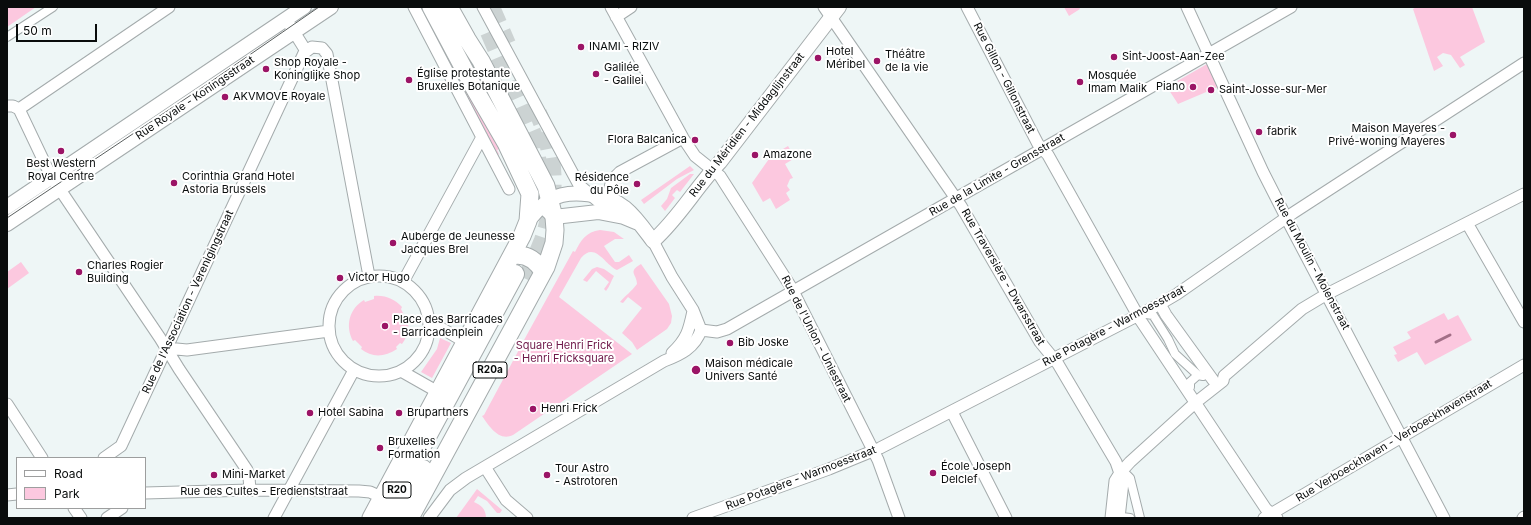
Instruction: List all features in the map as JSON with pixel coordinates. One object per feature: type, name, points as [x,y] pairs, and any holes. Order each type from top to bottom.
[{"type":"highway","name":"R20","points":[[397,518],[415,470],[486,330],[520,277]]},
{"type":"highway","points":[[390,480],[415,470],[420,498]]},
{"type":"highway","name":"R20","points":[[374,518],[415,470]]},
{"type":"main road","points":[[431,7],[473,86],[506,143],[530,194]]},
{"type":"main road","points":[[449,7],[481,61],[546,186],[549,208]]},
{"type":"main road","name":"R20a","points":[[374,518],[381,497],[522,236],[528,221],[530,194]]},
{"type":"main road","name":"R20a","points":[[410,518],[543,272],[554,243],[549,208]]},
{"type":"main road","points":[[512,256],[521,255],[531,258],[543,272]]},
{"type":"street","points":[[7,37],[53,7]]},
{"type":"street","points":[[19,109],[169,7]]},
{"type":"street","name":"Rue Royale - Koningsstraat","points":[[7,207],[304,7]]},
{"type":"street","name":"Rue Royale - Koningsstraat","points":[[7,224],[331,7]]},
{"type":"street","points":[[414,7],[509,189]]},
{"type":"street","points":[[483,7],[579,185],[614,214]]},
{"type":"street","points":[[613,12],[631,7]]},
{"type":"street","name":"Rue Gillon - Gillonstraat","points":[[967,7],[1041,149],[1048,155],[1150,313]]},
{"type":"street","name":"Rue du Moulin - Molenstraat","points":[[1187,7],[1263,172],[1286,218],[1444,518]]},
{"type":"street","name":"Rue de la Limite - Grensstraat","points":[[701,330],[717,332],[727,329],[1291,7]]},
{"type":"street","name":"Rue du Méridien - Middaglijnstraat","points":[[653,241],[674,219],[712,170],[720,162],[831,10]]},
{"type":"street","name":"Rue Traversière - Dwarsstraat","points":[[831,10],[956,198],[1040,342],[1058,364],[1112,456],[1126,474]]},
{"type":"street","name":"Rue de l'Union - Uniestraat","points":[[613,12],[683,138],[695,156],[720,176],[793,292],[878,460],[899,518]]},
{"type":"street","points":[[286,19],[306,51],[312,47],[318,47],[324,50],[327,54],[369,276]]},
{"type":"street","name":"Rue de l'Association - Verenigingstraat","points":[[105,457],[121,446],[306,51]]},
{"type":"street","name":"Rue Potagère - Warmoesstraat","points":[[693,518],[829,469],[873,451],[1054,359],[1150,313],[1286,218],[1524,63]]},
{"type":"street","points":[[7,106],[13,106],[19,109],[59,189],[247,470],[250,490]]},
{"type":"street","points":[[403,282],[482,137]]},
{"type":"street","points":[[607,199],[612,180],[620,172],[683,138]]},
{"type":"street","points":[[530,194],[549,208],[614,214],[640,224]]},
{"type":"street","points":[[429,518],[450,490],[485,467],[664,361],[675,357],[694,345],[701,330],[693,310],[672,277],[653,241],[625,208],[607,199],[588,194],[559,195],[549,208],[528,221]]},
{"type":"street","points":[[1190,387],[1190,382],[1209,377],[1302,309],[1327,294],[1524,194]]},
{"type":"street","points":[[1467,223],[1524,322]]},
{"type":"street","points":[[369,276],[390,277],[403,282],[410,286],[420,297],[426,310],[429,321],[428,336],[423,350],[413,362],[401,371],[385,376],[368,375],[354,370],[344,362],[336,351],[329,331],[328,324],[331,309],[338,296],[349,285],[369,276]]},
{"type":"street","points":[[664,361],[682,343],[689,328],[693,310]]},
{"type":"street","points":[[1150,313],[1166,315],[1209,377]]},
{"type":"street","points":[[1126,517],[1123,482],[1130,462],[1195,403],[1223,381],[1209,377],[1176,354],[1168,338],[1150,313]]},
{"type":"street","points":[[1150,313],[1195,403],[1271,517]]},
{"type":"street","points":[[429,321],[466,342]]},
{"type":"street","points":[[166,348],[187,350],[329,331]]},
{"type":"street","name":"Rue Verboeckhaven - Verboeckhavenstraat","points":[[1271,517],[1402,436],[1524,365]]},
{"type":"street","points":[[274,518],[354,370]]},
{"type":"street","points":[[401,371],[438,392]]},
{"type":"street","points":[[7,404],[41,457]]},
{"type":"street","points":[[952,412],[1006,518]]},
{"type":"street","points":[[485,467],[506,500],[527,518]]},
{"type":"street","points":[[1111,518],[1115,481],[1126,474]]},
{"type":"street","points":[[1126,474],[1140,518]]},
{"type":"street","name":"Rue des Cultes - Eredienststraat","points":[[146,493],[250,490],[370,492],[381,497]]},
{"type":"street","points":[[75,509],[81,518]]},
{"type":"street","points":[[107,518],[120,509]]},
{"type":"green space","points":[[7,7],[36,7],[7,27]]},
{"type":"green space","points":[[421,7],[425,7],[499,149],[497,150],[498,155]]},
{"type":"green space","points":[[1064,7],[1079,7],[1080,9],[1069,16]]},
{"type":"green space","points":[[1416,7],[1472,7],[1485,42],[1460,57],[1465,65],[1460,68],[1451,55],[1443,53],[1437,57],[1443,66],[1434,71],[1413,9]]},
{"type":"green space","points":[[1207,64],[1218,87],[1178,104],[1167,87]]},
{"type":"green space","points":[[788,146],[795,158],[785,164],[793,178],[790,179],[787,186],[790,190],[786,193],[790,200],[776,209],[770,198],[763,202],[752,183],[771,156]]},
{"type":"green space","points":[[690,166],[694,170],[677,179],[644,204],[641,200]]},
{"type":"green space","points":[[690,174],[694,174],[680,192],[677,190],[672,195],[675,198],[665,211],[661,206],[667,199],[671,188]]},
{"type":"green space","name":"Square Henri Frick - Henri Fricksquare","points":[[600,230],[614,232],[624,239],[615,239],[604,246],[615,262],[619,262],[629,255],[633,261],[617,270],[595,253],[586,253],[581,258],[559,297],[632,354],[513,435],[508,437],[499,435],[491,428],[482,416],[484,415],[522,344],[524,344],[524,340],[573,251],[575,252],[582,240],[588,235]]},
{"type":"green space","points":[[21,262],[29,273],[7,289],[7,272]]},
{"type":"green space","points":[[641,264],[669,304],[672,316],[671,323],[667,329],[637,350],[632,342],[622,333],[642,308],[628,297],[623,303],[620,302],[637,284],[634,269]]},
{"type":"green space","points":[[597,267],[604,269],[614,276],[606,291],[604,289],[609,282],[596,271],[587,282],[583,280],[592,269]]},
{"type":"green space","points":[[374,296],[390,298],[396,302],[402,307],[401,309],[404,315],[406,314],[408,322],[408,330],[402,344],[400,343],[396,347],[397,349],[392,352],[383,355],[374,355],[365,352],[355,340],[353,341],[349,330],[350,318],[355,308],[364,300],[365,302],[374,299]]},
{"type":"green space","points":[[1444,313],[1448,320],[1458,315],[1472,340],[1425,365],[1417,352],[1398,362],[1394,355],[1397,354],[1393,347],[1411,338],[1407,332]]},
{"type":"green space","points":[[440,338],[451,343],[432,378],[421,372],[437,349]]},
{"type":"green space","points":[[477,489],[502,510],[500,513],[497,513],[487,501],[478,496],[474,502],[483,508],[486,518],[456,518]]},
{"type":"waterway","points":[[1436,342],[1450,335]]},
{"type":"tunnel","points":[[491,7],[507,44]]},
{"type":"tunnel","points":[[489,32],[535,139],[539,175],[539,191],[535,218]]},
{"type":"tunnel","points":[[526,279],[543,240],[551,209],[551,160],[544,128],[538,113]]},
{"type":"tram line","points":[[7,218],[206,85],[319,7]]},
{"type":"place","name":"INAMI - RIZIV","points":[[581,47]]},
{"type":"place","name":"Sint-Joost-Aan-Zee","points":[[1114,57]]},
{"type":"place","name":"Hotel Méribel","points":[[818,58]]},
{"type":"place","name":"Théâtre de la vie","points":[[877,61]]},
{"type":"place","name":"Shop Royale - Koninglijke Shop","points":[[266,69]]},
{"type":"place","name":"Galilée - Galilei","points":[[596,74]]},
{"type":"place","name":"Église protestante Bruxelles Botanique","points":[[409,80]]},
{"type":"place","name":"Mosquée Imam Malik","points":[[1080,82]]},
{"type":"place","name":"Piano","points":[[1193,87]]},
{"type":"place","name":"Saint-Josse-sur-Mer","points":[[1211,90]]},
{"type":"place","name":"AKVMOVE Royale","points":[[225,97]]},
{"type":"place","name":"fabrik","points":[[1259,132]]},
{"type":"place","name":"Maison Mayeres - Privé-woning Mayeres","points":[[1453,135]]},
{"type":"place","name":"Flora Balcanica","points":[[695,140]]},
{"type":"place","name":"Best Western Royal Centre","points":[[61,151]]},
{"type":"place","name":"Amazone","points":[[755,155]]},
{"type":"place","name":"Corinthia Grand Hotel Astoria Brussels","points":[[174,183]]},
{"type":"place","name":"Résidence du Pôle","points":[[637,184]]},
{"type":"place","name":"Auberge de Jeunesse Jacques Brel","points":[[393,243]]},
{"type":"place","name":"Charles Rogier Building","points":[[79,272]]},
{"type":"place","name":"Victor Hugo","points":[[340,278]]},
{"type":"place","name":"Place des Barricades - Barricadenplein","points":[[385,326]]},
{"type":"place","name":"Bib Joske","points":[[730,343]]},
{"type":"place","name":"Maison médicale Univers Santé","points":[[696,370]]},
{"type":"place","name":"Henri Frick","points":[[533,409]]},
{"type":"place","name":"Hotel Sabina","points":[[310,413]]},
{"type":"place","name":"Brupartners","points":[[399,413]]},
{"type":"place","name":"Bruxelles Formation","points":[[380,448]]},
{"type":"place","name":"École Joseph Delclef","points":[[933,473]]},
{"type":"place","name":"Mini-Market","points":[[214,475]]},
{"type":"place","name":"Tour Astro - Astrotoren","points":[[547,475]]}]
